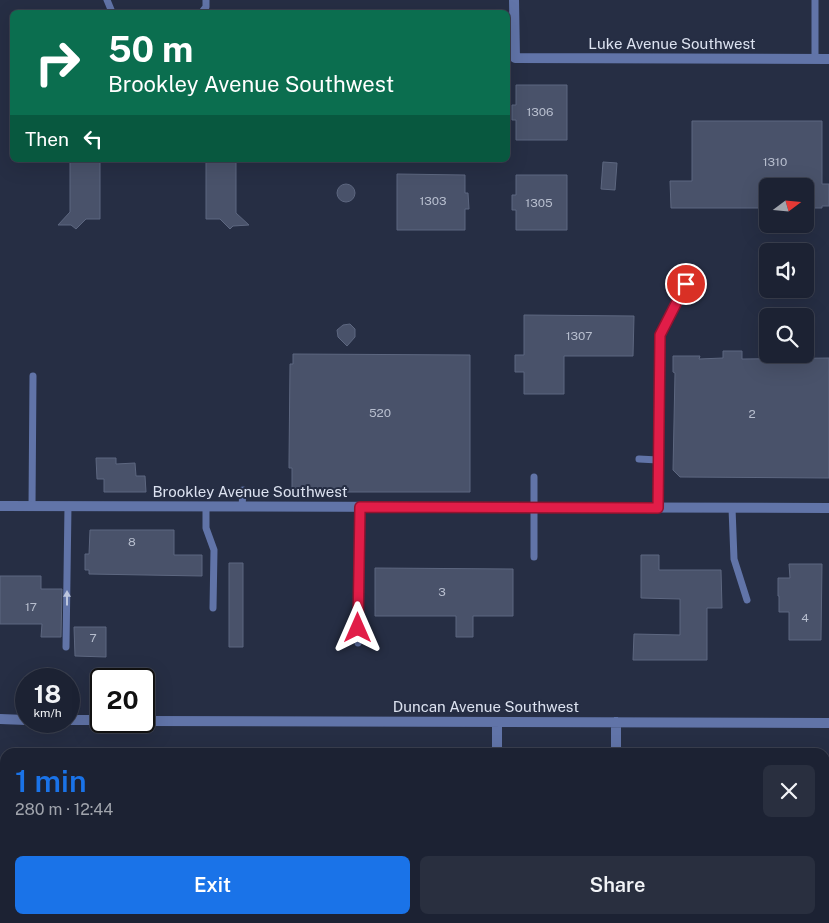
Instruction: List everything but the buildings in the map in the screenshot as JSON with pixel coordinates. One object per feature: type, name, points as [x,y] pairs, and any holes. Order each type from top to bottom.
[{"type":"street","name":"Luke Avenue Southwest","points":[[514,0],[515,58],[829,59]]},
{"type":"street","name":"Brookley Avenue Southwest","points":[[0,506],[829,508]]},
{"type":"street","points":[[0,720],[15,720]]},
{"type":"street","name":"Duncan Avenue Southwest","points":[[155,721],[829,723]]},
{"type":"street","points":[[497,722],[497,748]]},
{"type":"street","points":[[616,722],[616,748]]},
{"type":"lane","points":[[815,0],[815,59]]},
{"type":"lane","points":[[658,508],[660,335],[686,284]]},
{"type":"lane","points":[[32,506],[33,376]]},
{"type":"lane","points":[[639,459],[658,460]]},
{"type":"lane","points":[[534,477],[534,557]]},
{"type":"lane","points":[[242,490],[242,507]]},
{"type":"lane","points":[[66,647],[68,506]]},
{"type":"lane","points":[[206,506],[206,528],[214,550],[212,608]]},
{"type":"lane","points":[[358,643],[360,507]]},
{"type":"lane","points":[[732,508],[734,559],[747,600]]},
{"type":"route","points":[[358,628],[360,507],[658,508],[660,335],[686,284]]}]
